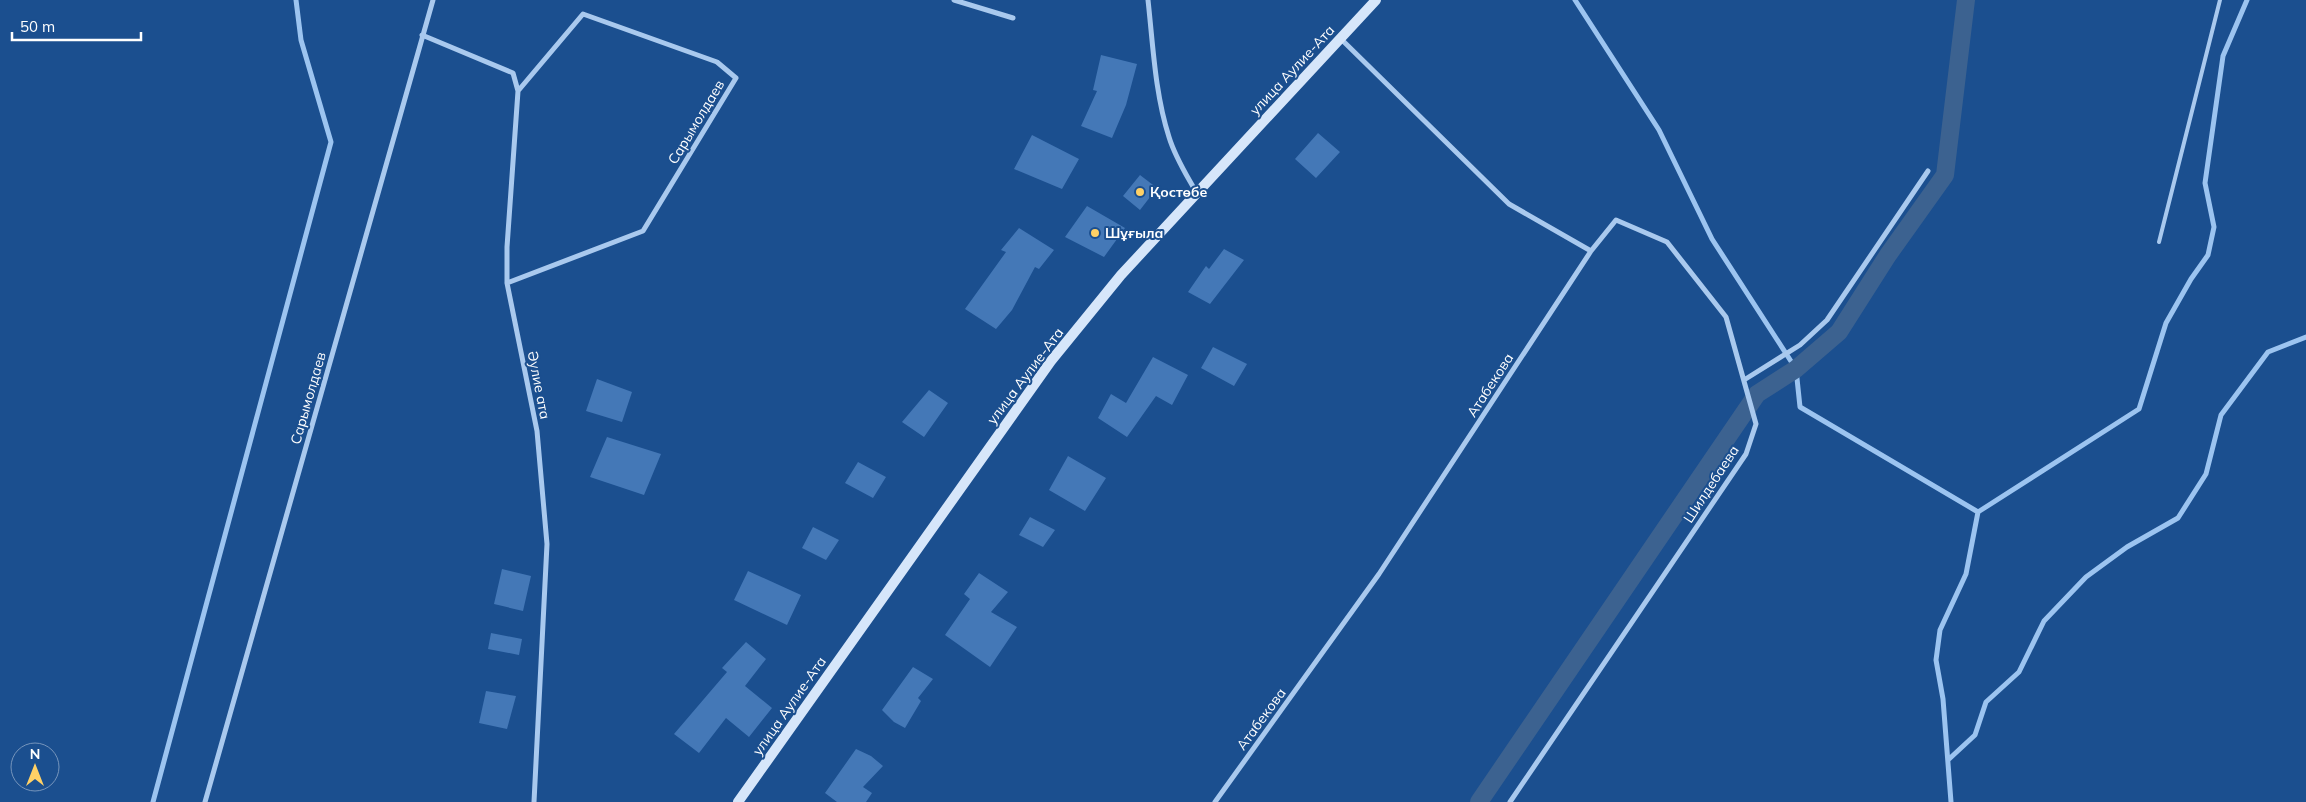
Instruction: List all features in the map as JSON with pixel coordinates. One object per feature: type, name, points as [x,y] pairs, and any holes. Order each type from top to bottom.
[{"type":"main road","name":"улица Аулие-Ата","points":[[738,802],[1051,361],[1121,275],[1376,0]]},
{"type":"street","name":"Сарымолдаев","points":[[205,802],[433,0]]},
{"type":"street","points":[[954,0],[1013,18]]},
{"type":"street","points":[[1148,0],[1161,104],[1169,137],[1180,164],[1196,192]]},
{"type":"street","name":"Сарымолдаев","points":[[507,283],[642,231],[736,78],[717,62],[583,14],[518,91]]},
{"type":"street","points":[[422,35],[513,73],[518,91]]},
{"type":"street","points":[[1340,38],[1509,204],[1591,251]]},
{"type":"street","name":"Әулие ата","points":[[518,91],[507,247],[507,283],[537,432],[547,544],[534,802]]},
{"type":"street","points":[[1744,380],[1800,345],[1827,320],[1928,171]]},
{"type":"street","name":"Шилдебаева","points":[[1510,802],[1746,454],[1756,424],[1726,317],[1667,242],[1616,220],[1591,251]]},
{"type":"street","name":"Атабекова","points":[[1216,802],[1379,574],[1591,251]]},
{"type":"lane","points":[[2159,242],[2220,0]]},
{"type":"building","points":[[1101,55],[1137,64],[1126,105],[1112,138],[1081,126],[1097,91],[1093,90]]},
{"type":"building","points":[[1318,133],[1340,152],[1316,178],[1295,159]]},
{"type":"building","points":[[1032,135],[1079,159],[1062,189],[1014,169]]},
{"type":"building","name":"Қостөбе","points":[[1140,175],[1157,188],[1140,210],[1123,196]]},
{"type":"building","name":"Шұғыла","points":[[1087,206],[1125,228],[1104,257],[1065,237]]},
{"type":"building","points":[[1019,228],[1054,250],[1039,269],[1035,267],[1012,310],[996,329],[965,309],[1006,252],[1001,250]]},
{"type":"building","points":[[1224,249],[1244,260],[1210,304],[1188,292],[1206,266],[1209,269]]},
{"type":"building","points":[[1213,347],[1247,364],[1234,386],[1201,368]]},
{"type":"building","points":[[1153,357],[1188,375],[1172,405],[1156,396],[1127,437],[1098,418],[1111,394],[1126,403]]},
{"type":"building","points":[[597,379],[632,392],[622,422],[586,411]]},
{"type":"building","points":[[929,390],[948,403],[924,437],[902,422]]},
{"type":"building","points":[[607,437],[661,454],[644,495],[590,477]]},
{"type":"building","points":[[1068,456],[1106,478],[1085,511],[1049,490]]},
{"type":"building","points":[[858,462],[886,477],[873,498],[845,483]]},
{"type":"building","points":[[1030,517],[1055,530],[1043,547],[1019,535]]},
{"type":"building","points":[[813,527],[839,540],[826,560],[802,548]]},
{"type":"building","points":[[502,569],[531,576],[523,611],[494,604]]},
{"type":"building","points":[[748,571],[801,595],[787,625],[734,600]]},
{"type":"building","points":[[979,573],[1008,592],[991,612],[1017,627],[990,667],[945,635],[970,599],[964,594]]},
{"type":"building","points":[[491,633],[522,639],[519,655],[488,649]]},
{"type":"building","points":[[746,642],[766,659],[745,686],[772,708],[749,737],[726,718],[699,753],[674,734],[727,672],[722,668]]},
{"type":"building","points":[[913,667],[933,679],[918,698],[921,701],[905,728],[894,722],[882,710]]},
{"type":"building","points":[[486,691],[516,696],[507,729],[479,723]]},
{"type":"building","points":[[856,749],[871,756],[883,766],[863,787],[872,793],[866,802],[837,802],[825,793]]},
{"type":"waterway","points":[[153,802],[331,142],[301,40],[296,0]]},
{"type":"waterway","points":[[1575,0],[1659,130],[1712,239],[1796,369],[1800,407],[1978,512]]},
{"type":"waterway","points":[[1479,802],[1757,394],[1796,369],[1839,332],[1888,255],[1945,175],[1966,0]]},
{"type":"waterway","points":[[1951,802],[1943,699],[1936,660],[1940,630],[1966,574],[1978,512],[2139,409],[2166,323],[2191,279],[2208,255],[2214,227],[2205,183],[2223,56],[2247,0]]},
{"type":"waterway","points":[[1948,760],[1975,735],[1986,702],[2019,672],[2044,621],[2086,577],[2127,547],[2178,518],[2206,474],[2221,415],[2268,352],[2306,337]]},
{"type":"place","name":"Қостөбе","points":[[1140,192]]},
{"type":"place","name":"Шұғыла","points":[[1095,233]]}]
